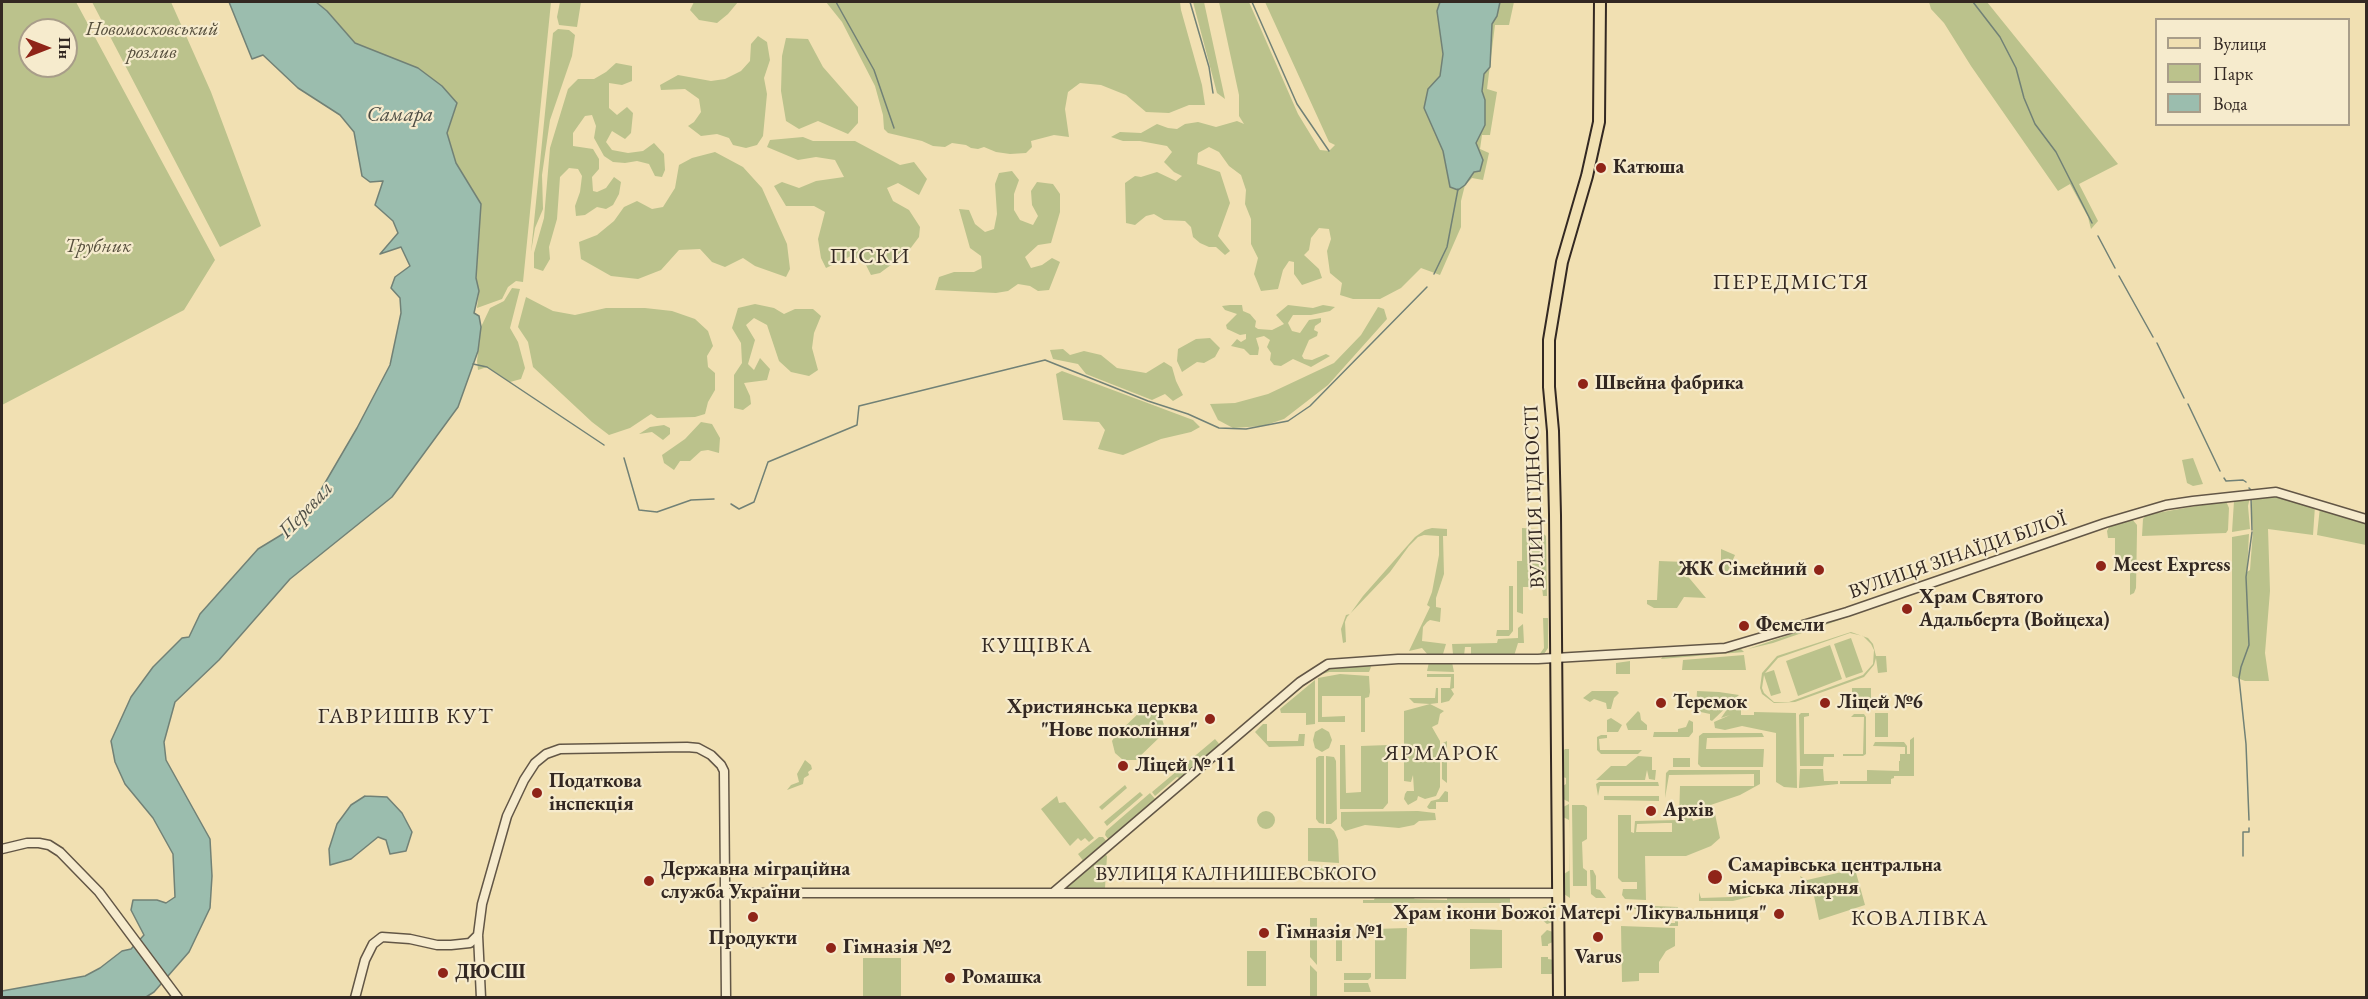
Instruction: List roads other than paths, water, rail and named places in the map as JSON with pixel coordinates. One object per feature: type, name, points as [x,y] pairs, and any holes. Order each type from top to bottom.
[{"type":"main road","name":"ВУЛИЦЯ ГІДНОСТІ","points":[[1559,998],[1557,656],[1549,339],[1556,288],[1590,167],[1599,122],[1600,2]]},
{"type":"street","name":"ВУЛИЦЯ ЗІНАЇДИ БІЛОЇ","points":[[1054,892],[1300,682],[1328,664],[1398,659],[1538,658],[1709,650],[1744,644],[1875,603],[2105,522],[2166,505],[2193,501],[2277,492],[2367,519]]},
{"type":"street","points":[[482,998],[478,935],[482,904],[507,816],[524,780],[535,764],[546,753],[560,749],[687,747],[699,748],[711,754],[724,771],[726,998]]},
{"type":"street","points":[[2,849],[27,843],[49,845],[72,864],[124,923],[177,998]]},
{"type":"street","name":"ВУЛИЦЯ КАЛНИШЕВСЬКОГО","points":[[725,893],[1558,893]]},
{"type":"street","points":[[355,998],[373,944],[382,937],[451,945],[470,943],[478,935]]},
{"type":"water","name":"Самара","points":[[229,2],[316,2],[355,43],[418,68],[442,86],[457,103],[447,133],[456,163],[481,204],[476,278],[479,291],[474,313],[479,316],[481,327],[478,351],[458,407],[392,497],[290,579],[219,660],[175,702],[164,742],[166,760],[210,839],[212,876],[210,908],[189,952],[154,992],[146,997],[2,998],[2,991],[85,976],[100,968],[122,951],[131,949],[144,935],[131,910],[133,900],[157,900],[166,903],[175,897],[173,854],[153,818],[125,784],[115,762],[111,741],[131,697],[153,667],[182,638],[189,637],[200,614],[258,549],[286,532],[315,500],[390,365],[401,313],[400,298],[391,288],[395,277],[410,266],[401,247],[380,254],[398,233],[393,221],[375,205],[383,181],[370,182],[362,176],[354,132],[340,115],[298,88],[263,55],[252,59]]},
{"type":"water","points":[[1440,2],[1500,2],[1497,16],[1492,24],[1490,67],[1484,74],[1482,91],[1485,100],[1485,125],[1476,143],[1483,160],[1480,171],[1474,172],[1465,185],[1458,190],[1450,187],[1443,151],[1424,108],[1428,89],[1440,76],[1443,54],[1437,11]]},
{"type":"water","points":[[365,796],[387,797],[402,813],[412,832],[406,851],[390,854],[386,840],[378,837],[351,859],[330,865],[329,849],[337,824],[351,805]]},
{"type":"waterway","points":[[836,2],[874,70],[894,128]]},
{"type":"waterway","points":[[1190,2],[1209,67],[1213,93]]},
{"type":"waterway","points":[[1252,2],[1297,104],[1329,151]]},
{"type":"waterway","points":[[1973,2],[2000,37],[2016,68],[2024,98],[2035,124],[2056,152],[2092,223]]},
{"type":"waterway","points":[[1434,274],[1447,247],[1458,189]]},
{"type":"waterway","points":[[2098,236],[2115,268]]},
{"type":"waterway","points":[[2119,276],[2153,337]]},
{"type":"waterway","points":[[731,504],[739,509],[754,502],[768,462],[857,425],[859,406],[1045,360],[1219,428],[1246,429],[1288,421],[1310,406],[1427,287]]},
{"type":"waterway","points":[[2157,343],[2184,398]]},
{"type":"waterway","points":[[473,364],[487,367],[604,445]]},
{"type":"waterway","points":[[2188,404],[2220,471]]},
{"type":"waterway","points":[[624,458],[639,510],[657,512],[691,500],[714,499]]},
{"type":"waterway","points":[[2224,478],[2226,481],[2243,480],[2246,482]]},
{"type":"waterway","points":[[2251,498],[2252,530]]},
{"type":"waterway","points":[[2249,820],[2246,744],[2239,678],[2249,645],[2246,577],[2252,532]]},
{"type":"waterway","points":[[2243,856],[2243,832],[2249,832],[2249,828]]},
{"type":"place","name":"Катюша","points":[[1601,168]]},
{"type":"place","name":"Швейна фабрика","points":[[1583,384]]},
{"type":"place","name":"Meest Express","points":[[2101,566]]},
{"type":"place","name":"ЖК Сімейний","points":[[1819,570]]},
{"type":"place","name":"Храм Святого Адальберта (Войцеха)","points":[[1907,609]]},
{"type":"place","name":"Фемели","points":[[1744,626]]},
{"type":"place","name":"Теремок","points":[[1661,703]]},
{"type":"place","name":"Ліцей №6","points":[[1825,703]]},
{"type":"place","name":"Християнська церква \"Нове покоління\"","points":[[1210,719]]},
{"type":"place","name":"Ліцей № 11","points":[[1123,766]]},
{"type":"place","name":"Податкова інспекція","points":[[537,793]]},
{"type":"place","name":"Архів","points":[[1651,811]]},
{"type":"place","name":"Самарівська центральна міська лікарня","points":[[1715,877]]},
{"type":"place","name":"Державна міграційна служба України","points":[[649,881]]},
{"type":"place","name":"Храм ікони Божої Матері \"Лікувальниця\"","points":[[1779,914]]},
{"type":"place","name":"Продукти","points":[[753,917]]},
{"type":"place","name":"Гімназія №1","points":[[1264,933]]},
{"type":"place","name":"Varus","points":[[1598,937]]},
{"type":"place","name":"Гімназія №2","points":[[831,948]]},
{"type":"place","name":"ДЮСШ","points":[[443,973]]},
{"type":"place","name":"Ромашка","points":[[950,978]]},
{"type":"district","name":"ПІСКИ","points":[[870,257]]},
{"type":"district","name":"ПЕРЕДМІСТЯ","points":[[1791,283]]},
{"type":"district","name":"КУЩІВКА","points":[[1037,646]]},
{"type":"district","name":"ГАВРИШІВ КУТ","points":[[406,717]]},
{"type":"district","name":"ЯРМАРОК","points":[[1442,754]]},
{"type":"district","name":"КОВАЛІВКА","points":[[1920,919]]},
{"type":"park label","name":"Новомосковський розлив","points":[[152,42]]},
{"type":"park label","name":"Трубник","points":[[98,247]]},
{"type":"water label","name":"Перевал","points":[[306,510]]}]
